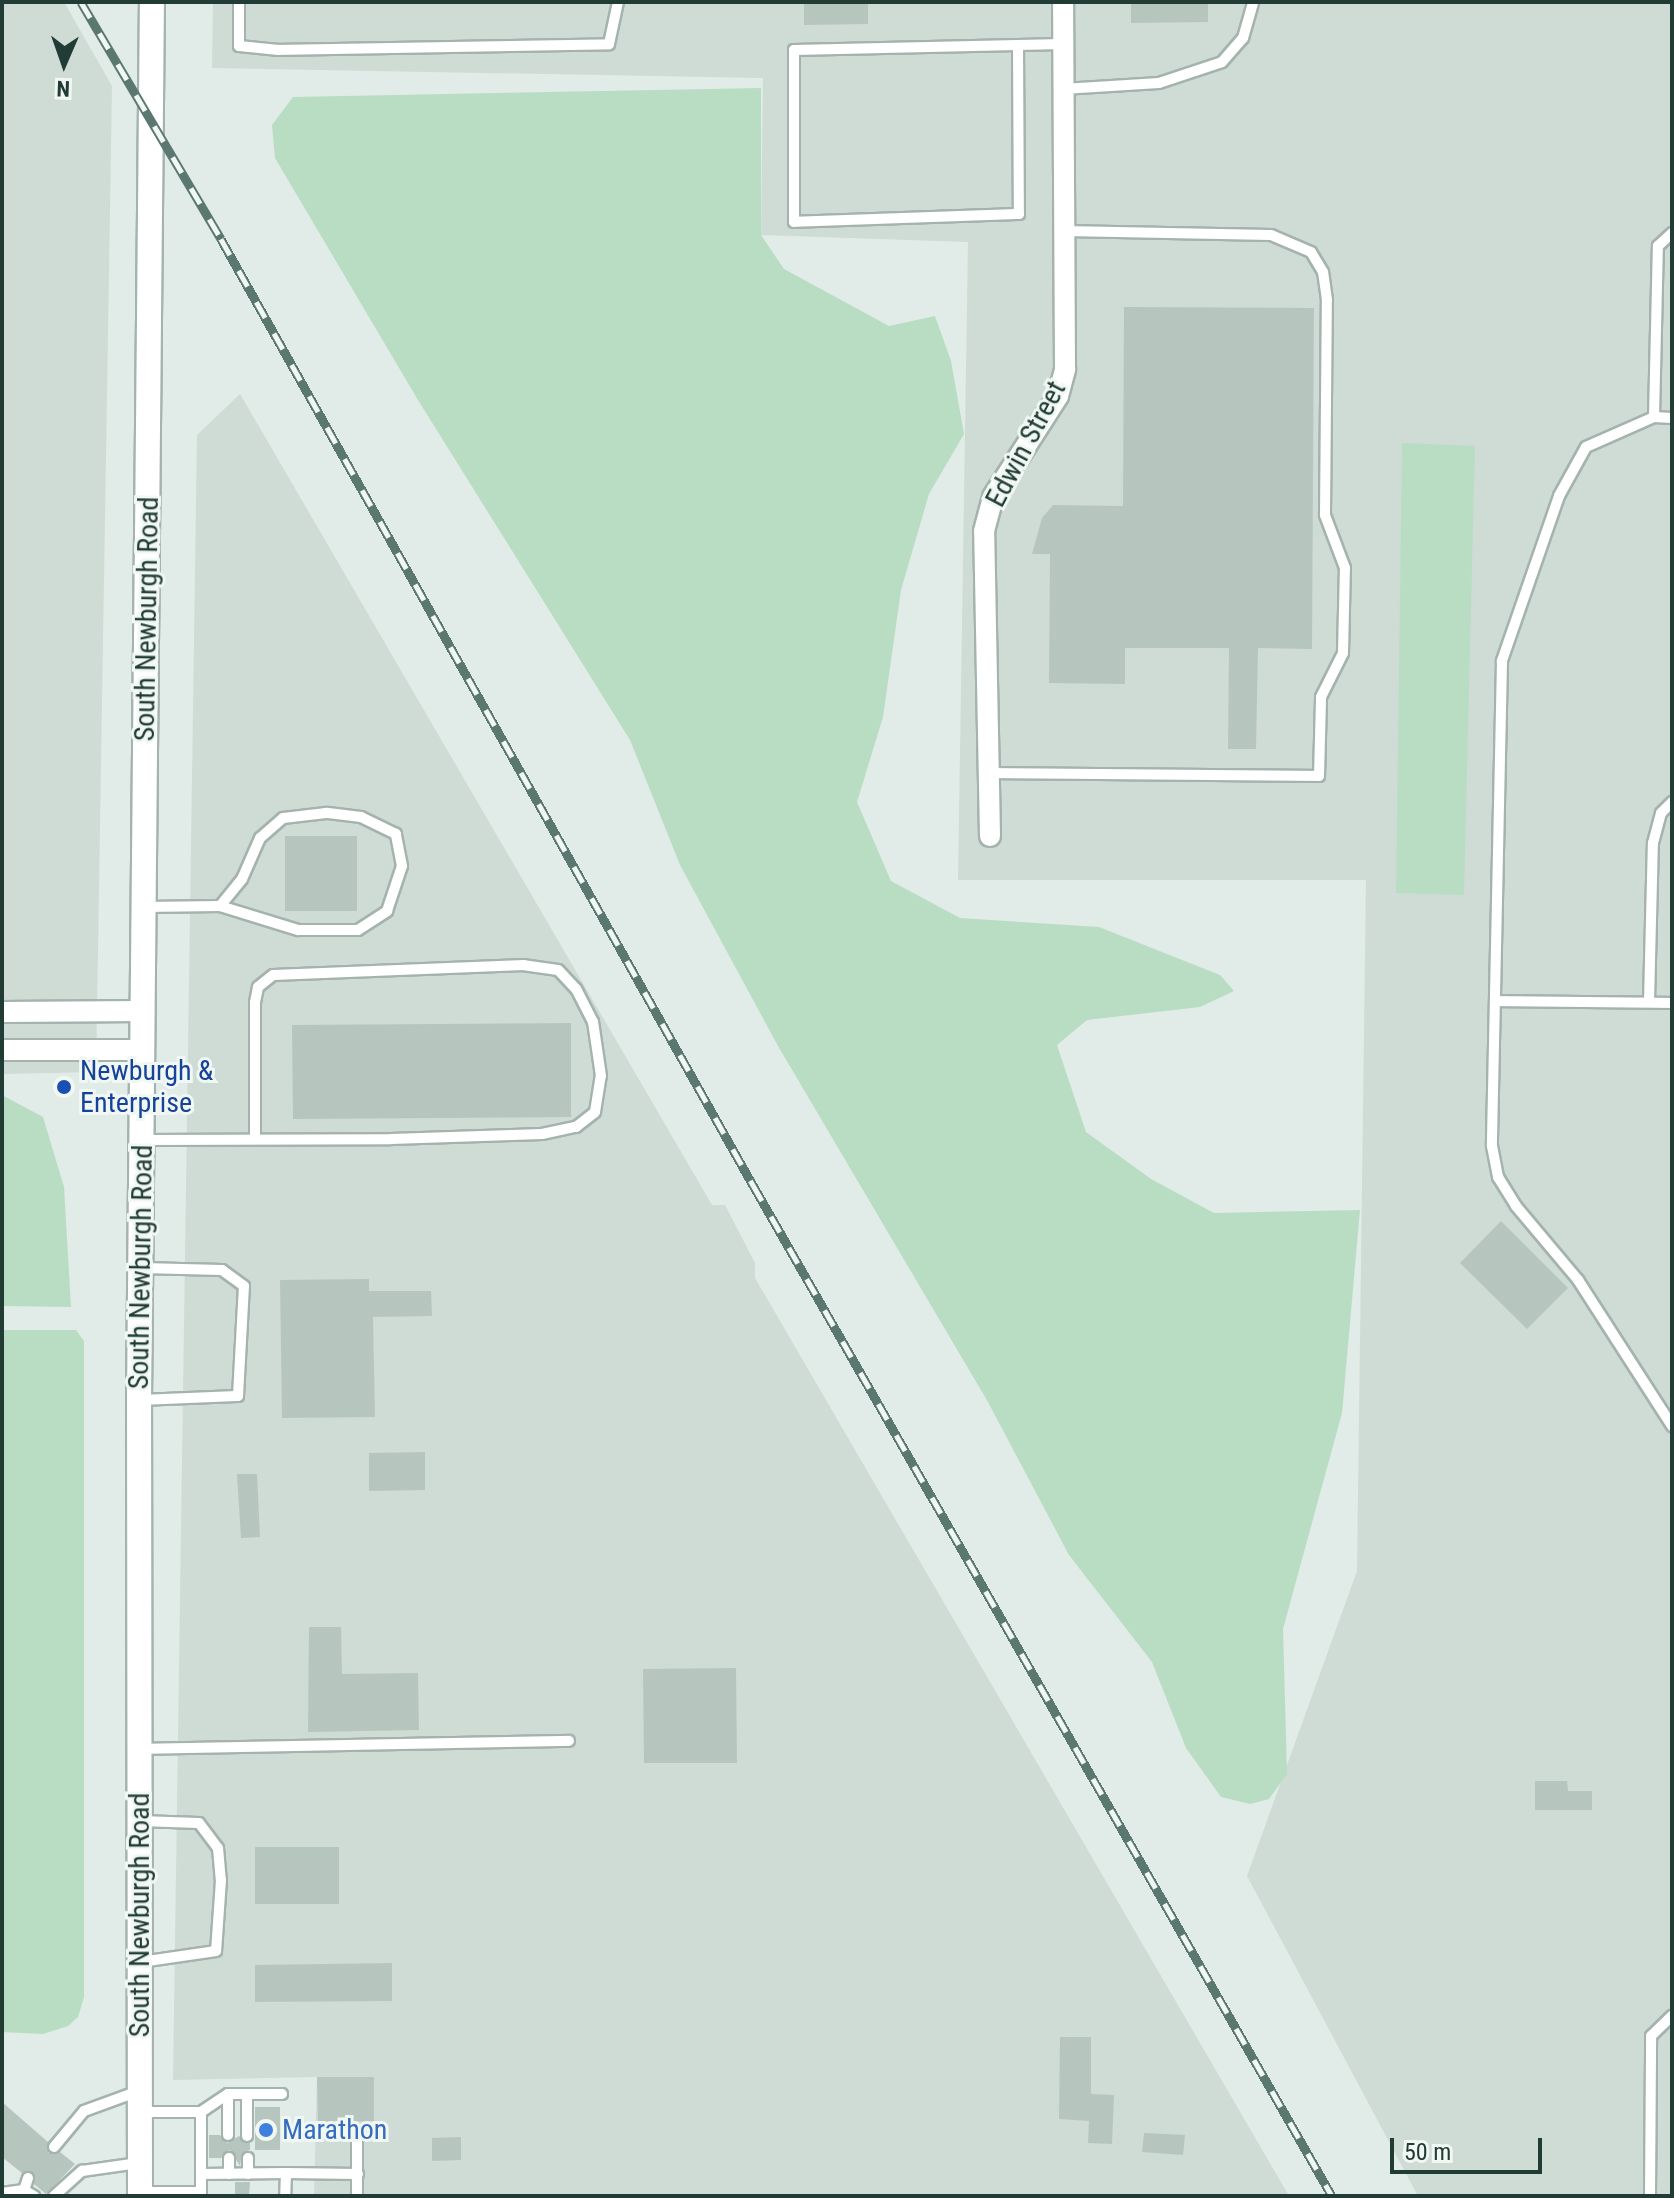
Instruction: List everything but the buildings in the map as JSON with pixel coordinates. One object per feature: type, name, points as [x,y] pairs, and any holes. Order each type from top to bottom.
[{"type":"main road","name":"South Newburgh Road","points":[[140,2194],[139,1400],[152,2]]},
{"type":"street","name":"Edwin Street","points":[[990,836],[984,531],[993,497],[1063,383],[1063,2]]},
{"type":"street","points":[[2,1012],[143,1011]]},
{"type":"street","points":[[2,1050],[143,1050]]},
{"type":"lane","points":[[239,2],[239,46],[279,50],[609,44],[618,2]]},
{"type":"lane","points":[[1063,89],[1159,83],[1222,62],[1243,38],[1253,2]]},
{"type":"lane","points":[[1018,45],[1019,214],[794,222],[794,50],[1018,45],[1063,44]]},
{"type":"lane","points":[[990,773],[1319,776],[1321,697],[1343,653],[1345,568],[1325,515],[1327,300],[1323,272],[1311,252],[1271,235],[1064,231]]},
{"type":"lane","points":[[1654,417],[1658,246],[1672,233]]},
{"type":"lane","points":[[1672,418],[1654,417],[1586,447],[1559,496],[1502,661],[1492,1146],[1498,1177],[1578,1280],[1672,1426]]},
{"type":"lane","points":[[1649,1002],[1653,843],[1661,813],[1672,802]]},
{"type":"lane","points":[[144,907],[220,906],[298,930],[358,930],[387,911],[402,866],[396,834],[361,817],[326,813],[283,818],[260,838],[242,879],[220,906]]},
{"type":"lane","points":[[142,1140],[255,1139],[542,1134],[576,1127],[595,1112],[599,1088],[593,1022],[576,989],[558,970],[524,965],[273,975],[258,987],[255,1002],[255,1139]]},
{"type":"lane","points":[[1495,1001],[1672,1003]]},
{"type":"lane","points":[[139,1400],[238,1396],[244,1286],[222,1270],[142,1268]]},
{"type":"lane","points":[[140,1749],[569,1741]]},
{"type":"lane","points":[[140,1821],[199,1823],[218,1848],[221,1880],[216,1951],[140,1962]]},
{"type":"lane","points":[[1650,2196],[1651,2036],[1672,2016]]},
{"type":"lane","points":[[54,2147],[84,2111],[141,2101],[201,2112],[228,2094],[282,2094]]},
{"type":"lane","points":[[228,2094],[228,2135]]},
{"type":"lane","points":[[247,2094],[247,2136]]},
{"type":"lane","points":[[140,2194],[203,2194],[201,2112]]},
{"type":"lane","points":[[357,2133],[357,2196]]},
{"type":"lane","points":[[229,2158],[229,2174]]},
{"type":"lane","points":[[248,2158],[248,2174]]},
{"type":"lane","points":[[54,2196],[82,2171],[140,2163]]},
{"type":"lane","points":[[285,2196],[286,2173]]},
{"type":"lane","points":[[201,2174],[358,2174]]},
{"type":"lane","points":[[2,2193],[29,2193],[28,2178]]},
{"type":"shaded area","points":[[2,2],[64,2],[112,86],[96,1072],[2,1074]]},
{"type":"shaded area","points":[[213,2],[1672,2],[1672,2196],[1418,2196],[1247,1876],[1357,1571],[1366,880],[958,880],[968,242],[761,235],[763,78],[212,68]]},
{"type":"shaded area","points":[[240,394],[712,1205],[725,1205],[755,1263],[755,1278],[1289,2196],[314,2196],[317,2077],[173,2080],[197,435]]},
{"type":"green space","points":[[761,88],[761,235],[784,269],[889,326],[935,316],[951,361],[964,434],[929,494],[901,590],[883,717],[857,802],[891,881],[960,918],[1099,927],[1220,975],[1234,991],[1200,1007],[1087,1020],[1057,1045],[1086,1132],[1151,1179],[1214,1213],[1360,1210],[1342,1413],[1283,1629],[1287,1774],[1269,1799],[1250,1804],[1221,1797],[1186,1748],[1152,1662],[1069,1555],[988,1402],[778,1046],[680,865],[630,740],[418,400],[275,158],[272,125],[293,97]]},
{"type":"green space","points":[[1402,443],[1475,446],[1464,895],[1396,893]]},
{"type":"green space","points":[[2,1095],[43,1117],[64,1187],[71,1307],[2,1306]]},
{"type":"green space","points":[[2,1330],[76,1330],[84,1341],[84,1997],[78,2017],[68,2026],[43,2034],[2,2032]]},
{"type":"railway","points":[[81,2],[221,239],[753,1185],[1332,2196]]},
{"type":"place","name":"Newburgh & Enterprise","points":[[64,1087]]},
{"type":"place","name":"Marathon","points":[[266,2130]]}]
